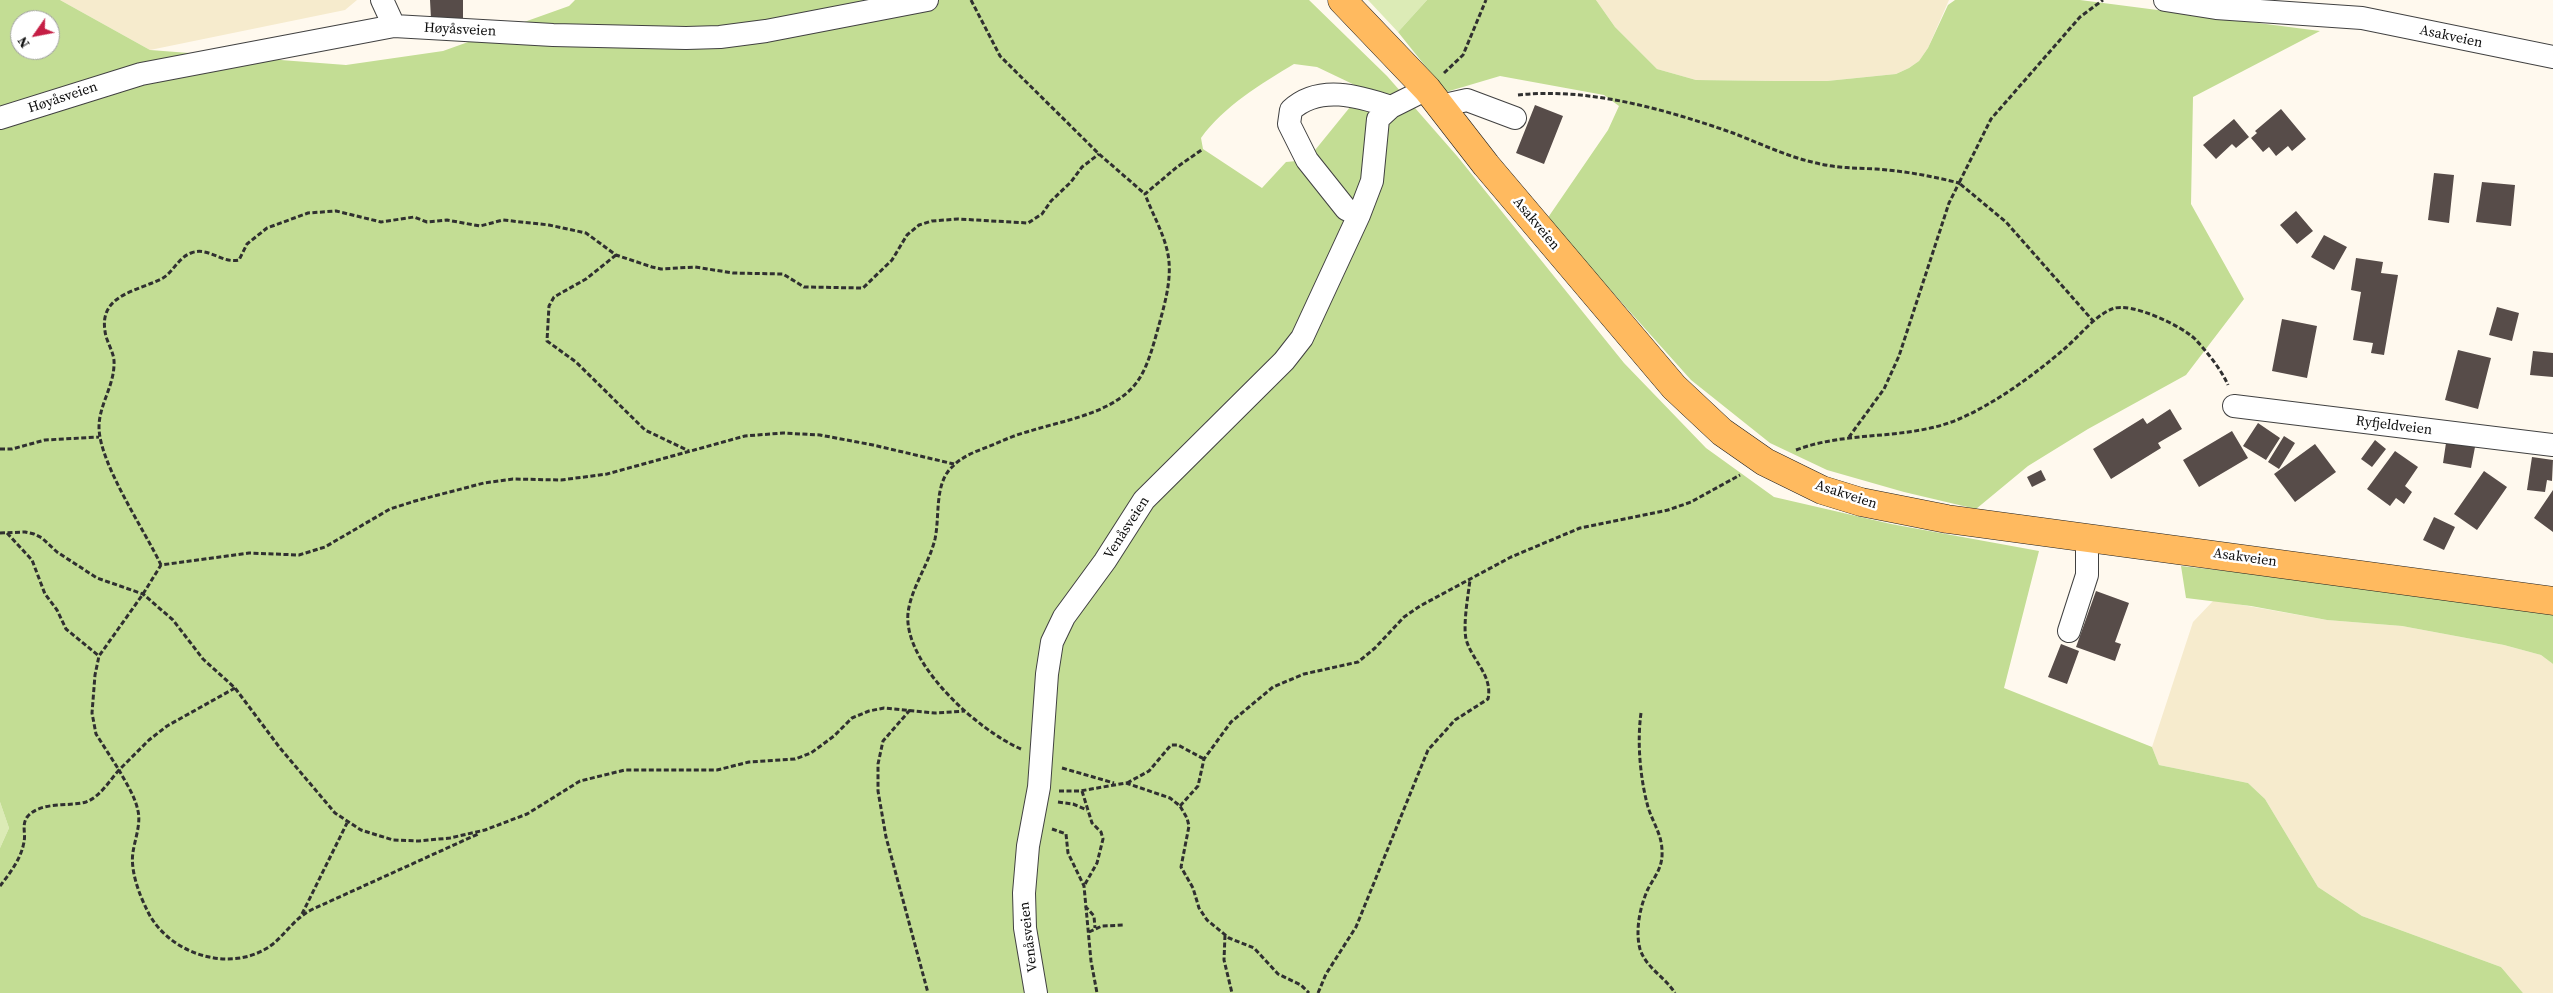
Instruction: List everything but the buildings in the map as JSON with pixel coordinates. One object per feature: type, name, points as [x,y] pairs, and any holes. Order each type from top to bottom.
[{"type":"main road","name":"Asakveien","points":[[1342,0],[1434,98],[1486,164],[1674,387],[1722,432],[1765,462],[1822,490],[1861,502],[1947,519],[2553,600]]},
{"type":"street","points":[[382,0],[394,26]]},
{"type":"street","name":"Høyåsveien","points":[[0,118],[141,74],[394,26],[553,35],[686,38],[766,31],[927,0]]},
{"type":"street","name":"Asakveien","points":[[2165,0],[2216,8],[2353,8],[2553,57]]},
{"type":"street","points":[[1359,215],[1346,210],[1307,160],[1289,124],[1291,110],[1299,103],[1336,93],[1359,96],[1391,106],[1434,98],[1467,100],[1514,118]]},
{"type":"street","name":"Venåsveien","points":[[1036,993],[1024,910],[1028,846],[1038,791],[1052,642],[1064,617],[1110,555],[1144,500],[1284,361],[1302,338],[1359,215],[1372,181],[1378,119],[1391,106]]},
{"type":"street","name":"Ryfjeldveien","points":[[2234,406],[2553,445]]},
{"type":"street","points":[[2069,631],[2087,575],[2087,537]]},
{"type":"path","points":[[971,0],[1000,56],[1099,154],[1145,194],[1163,238],[1169,263],[1162,314],[1144,372],[1128,392],[1101,408],[1028,431],[971,454],[948,470],[942,483],[935,538],[908,612],[908,625],[917,652],[941,688],[966,712],[1010,744],[1041,759],[1115,783]]},
{"type":"path","points":[[1434,98],[1463,55],[1486,0]]},
{"type":"path","points":[[1849,437],[1884,389],[1898,356],[1949,203],[1991,119],[2080,17],[2103,0]]},
{"type":"path","points":[[1511,95],[1565,94],[1635,104],[1731,132],[1809,162],[1850,169],[1876,169],[1927,175],[1959,183],[2006,222],[2094,322]]},
{"type":"path","points":[[1145,194],[1177,167],[1203,149]]},
{"type":"path","points":[[160,564],[118,484],[99,437],[100,413],[107,397],[115,362],[105,332],[108,307],[123,295],[162,278],[191,253],[207,252],[227,260],[238,260],[247,244],[267,228],[308,212],[336,211],[381,222],[414,217],[426,222],[447,220],[480,226],[503,220],[548,225],[586,232],[616,254],[661,269],[695,266],[727,273],[783,274],[804,286],[863,288],[892,260],[907,235],[919,225],[932,221],[958,219],[1028,223],[1042,214],[1051,201],[1071,182],[1082,167],[1099,154]]},
{"type":"path","points":[[616,254],[586,279],[554,296],[549,306],[547,341],[576,362],[645,430],[690,452]]},
{"type":"path","points":[[1180,806],[1198,786],[1204,759],[1231,722],[1273,687],[1304,674],[1358,662],[1367,656],[1412,611],[1511,557],[1580,528],[1643,517],[1691,502],[1765,462],[1810,445],[1849,437],[1929,428],[1960,419],[1984,406],[2041,367],[2113,308],[2130,308],[2185,331],[2210,357],[2227,383],[2234,406]]},
{"type":"path","points":[[160,564],[249,553],[299,555],[325,547],[390,509],[475,485],[513,478],[581,478],[690,452],[745,436],[783,433],[820,436],[873,444],[954,464]]},
{"type":"path","points":[[0,449],[12,449],[45,440],[99,437]]},
{"type":"path","points":[[0,534],[25,532],[34,534],[42,538],[57,552],[97,578],[143,594],[173,620],[204,659],[235,688],[311,786],[335,813],[347,823],[380,837],[405,841],[450,838],[485,830]]},
{"type":"path","points":[[6,533],[32,560],[45,594],[57,610],[66,629],[99,656]]},
{"type":"path","points":[[160,564],[143,594],[99,656],[95,675],[92,713],[96,734],[135,799],[139,813],[133,854],[134,873],[147,911],[164,933],[188,952],[217,958],[251,955],[272,944],[302,914],[347,823]]},
{"type":"path","points":[[1318,993],[1326,974],[1356,927],[1428,750],[1455,720],[1488,699],[1490,688],[1486,676],[1470,651],[1466,636],[1470,580]]},
{"type":"path","points":[[0,886],[12,870],[21,852],[25,841],[24,824],[27,817],[42,807],[87,801],[93,798],[149,740],[167,726],[235,688]]},
{"type":"path","points":[[302,914],[485,830],[527,814],[580,781],[605,774],[646,768],[717,770],[749,762],[795,759],[811,753],[823,745],[852,718],[884,708],[935,712],[966,712]]},
{"type":"path","points":[[910,710],[883,741],[878,764],[878,791],[886,837],[928,993]]},
{"type":"path","points":[[1641,713],[1640,747],[1643,776],[1648,808],[1660,836],[1662,851],[1659,872],[1648,890],[1640,913],[1640,948],[1644,960],[1667,980],[1676,993]]},
{"type":"path","points":[[1126,783],[1149,771],[1171,745],[1178,745],[1204,759]]},
{"type":"path","points":[[1038,791],[1082,791],[1115,783],[1126,783],[1162,794],[1180,806],[1187,818],[1188,826],[1180,867],[1193,888],[1202,913],[1225,936],[1254,948],[1282,977],[1301,985],[1309,993]]},
{"type":"path","points":[[1038,791],[1088,810]]},
{"type":"path","points":[[1082,791],[1092,823],[1101,832],[1103,839],[1097,863],[1084,886]]},
{"type":"path","points":[[1032,825],[1063,832],[1067,838],[1068,853],[1084,886],[1097,993]]},
{"type":"path","points":[[1085,906],[1094,916],[1095,928]]},
{"type":"path","points":[[1089,932],[1095,928],[1124,925]]},
{"type":"path","points":[[1225,936],[1224,960],[1232,993]]},
{"type":"shaded area","points":[[60,0],[357,0],[345,10],[150,50]]},
{"type":"shaded area","points":[[1596,0],[1949,0],[1928,48],[1919,61],[1909,68],[1896,74],[1827,81],[1774,81],[1696,80],[1657,69],[1615,27]]},
{"type":"shaded area","points":[[2214,600],[2327,620],[2402,626],[2504,645],[2541,655],[2553,664],[2553,993],[2523,993],[2501,967],[2362,916],[2318,887],[2265,799],[2248,783],[2159,765],[2152,747],[2193,622]]},
{"type":"green space","points":[[0,0],[60,0],[150,50],[346,65],[443,51],[569,6],[575,0],[1309,0],[1387,76],[1457,156],[1624,363],[1706,448],[1774,497],[1891,524],[2039,551],[2004,688],[2152,747],[2159,765],[2248,783],[2265,799],[2318,887],[2362,916],[2501,967],[2523,993],[0,993],[0,848],[9,828],[0,802]],"holes":[[[1294,64],[1317,67],[1361,88],[1359,96],[1307,160],[1286,162],[1262,188],[1203,149],[1201,138],[1210,126],[1256,88]]]},
{"type":"green space","points":[[1368,0],[1427,0],[1398,32]]},
{"type":"green space","points":[[1427,0],[1596,0],[1615,27],[1657,69],[1696,80],[1827,81],[1896,74],[1919,61],[1928,48],[1948,5],[1955,0],[2080,0],[2320,31],[2193,97],[2191,204],[2244,299],[2186,375],[2088,429],[2028,466],[1976,509],[1904,492],[1827,470],[1770,443],[1691,380],[1547,219],[1608,130],[1619,106],[1604,95],[1500,76],[1446,92],[1398,32]]},
{"type":"green space","points":[[2181,566],[2319,581],[2553,614],[2553,664],[2541,655],[2504,645],[2402,626],[2327,620],[2251,606],[2186,598]]},
{"type":"green space","points":[[0,802],[9,828],[0,848]]}]
